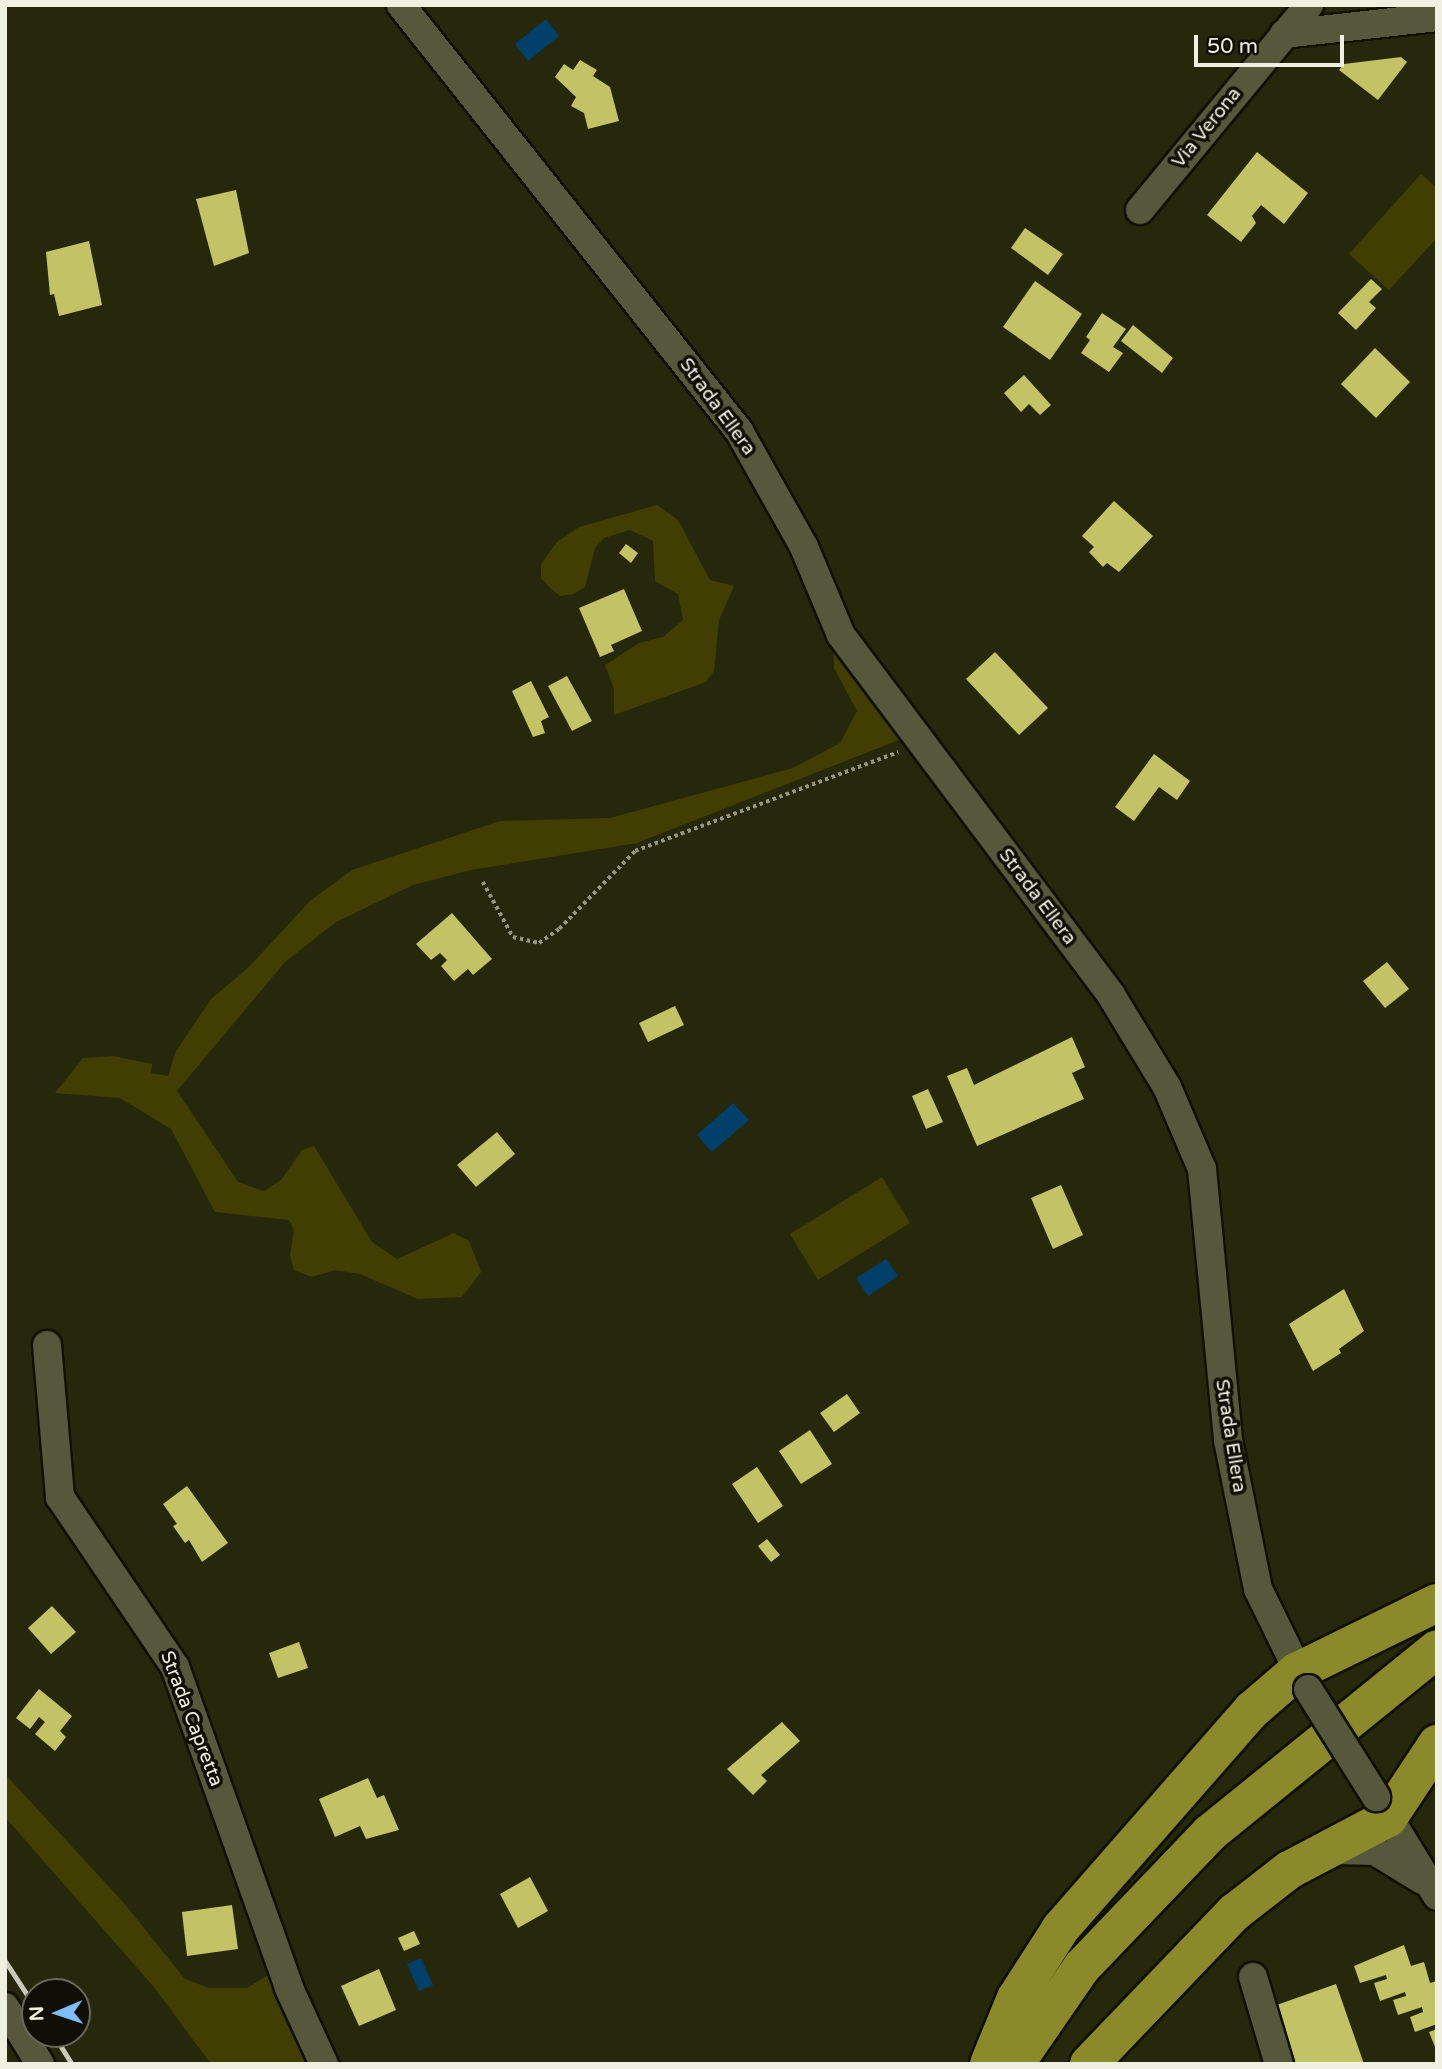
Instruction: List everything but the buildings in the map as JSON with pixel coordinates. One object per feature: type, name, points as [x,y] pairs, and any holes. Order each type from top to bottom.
[{"type":"highway","points":[[989,2064],[1016,1998],[1061,1928],[1252,1710],[1437,1603]]},
{"type":"highway","points":[[1015,2064],[1082,1967],[1210,1833],[1437,1649]]},
{"type":"highway","points":[[1042,2064],[1137,1938],[1215,1859],[1437,1681]]},
{"type":"highway","points":[[1089,2064],[1235,1912],[1289,1870],[1325,1851],[1382,1807],[1437,1744]]},
{"type":"street","name":"Strada Ellera","points":[[401,5],[739,431],[804,547],[841,635],[920,744],[1111,995],[1167,1087],[1202,1169],[1213,1318],[1239,1500],[1258,1589],[1302,1681],[1432,1890]]},
{"type":"street","name":"Via Verona","points":[[1140,210],[1309,5]]},
{"type":"street","points":[[1284,34],[1437,17]]},
{"type":"street","name":"Strada Capretta","points":[[47,1345],[60,1497],[175,1667],[289,1988],[324,2064]]},
{"type":"street","points":[[1325,1851],[1375,1851],[1432,1890]]},
{"type":"street","points":[[1253,1977],[1279,2064]]},
{"type":"street","points":[[5,2007],[40,2064]]},
{"type":"path","points":[[484,882],[513,937],[539,943],[559,929],[635,851],[920,744]]},
{"type":"shaded area","points":[[1421,174],[1437,188],[1437,238],[1389,290],[1349,254]]},
{"type":"shaded area","points":[[657,505],[678,520],[710,580],[734,586],[719,620],[714,671],[706,682],[614,715],[614,689],[605,665],[639,643],[663,637],[683,620],[678,594],[655,581],[653,541],[630,530],[604,538],[595,548],[585,587],[574,594],[560,596],[550,588],[541,578],[541,564],[557,542],[579,527]]},
{"type":"shaded area","points":[[833,638],[904,738],[637,843],[471,870],[413,885],[336,922],[285,962],[177,1091],[238,1182],[264,1191],[281,1180],[302,1150],[314,1146],[372,1242],[397,1259],[454,1233],[469,1241],[481,1272],[462,1297],[418,1299],[360,1274],[335,1270],[312,1277],[294,1270],[290,1255],[294,1230],[289,1220],[215,1212],[171,1129],[120,1098],[55,1093],[83,1058],[113,1056],[152,1064],[151,1073],[168,1076],[176,1051],[211,999],[248,968],[310,901],[352,870],[500,821],[610,818],[793,768],[840,743],[857,711],[834,668]]},
{"type":"shaded area","points":[[882,1177],[910,1223],[818,1280],[790,1234]]},
{"type":"shaded area","points":[[5,1774],[123,1902],[185,1979],[209,1988],[247,1988],[270,1974],[312,2064],[211,2064],[153,1986],[5,1817]]},
{"type":"water","points":[[546,19],[559,36],[528,61],[515,44]]},
{"type":"water","points":[[733,1103],[749,1120],[712,1152],[697,1135]]},
{"type":"water","points":[[886,1259],[898,1276],[868,1296],[856,1278]]},
{"type":"water","points":[[421,1958],[433,1985],[419,1991],[407,1964]]},
{"type":"railway","points":[[5,1961],[21,1986]]},
{"type":"railway","points":[[62,2048],[72,2064]]}]
